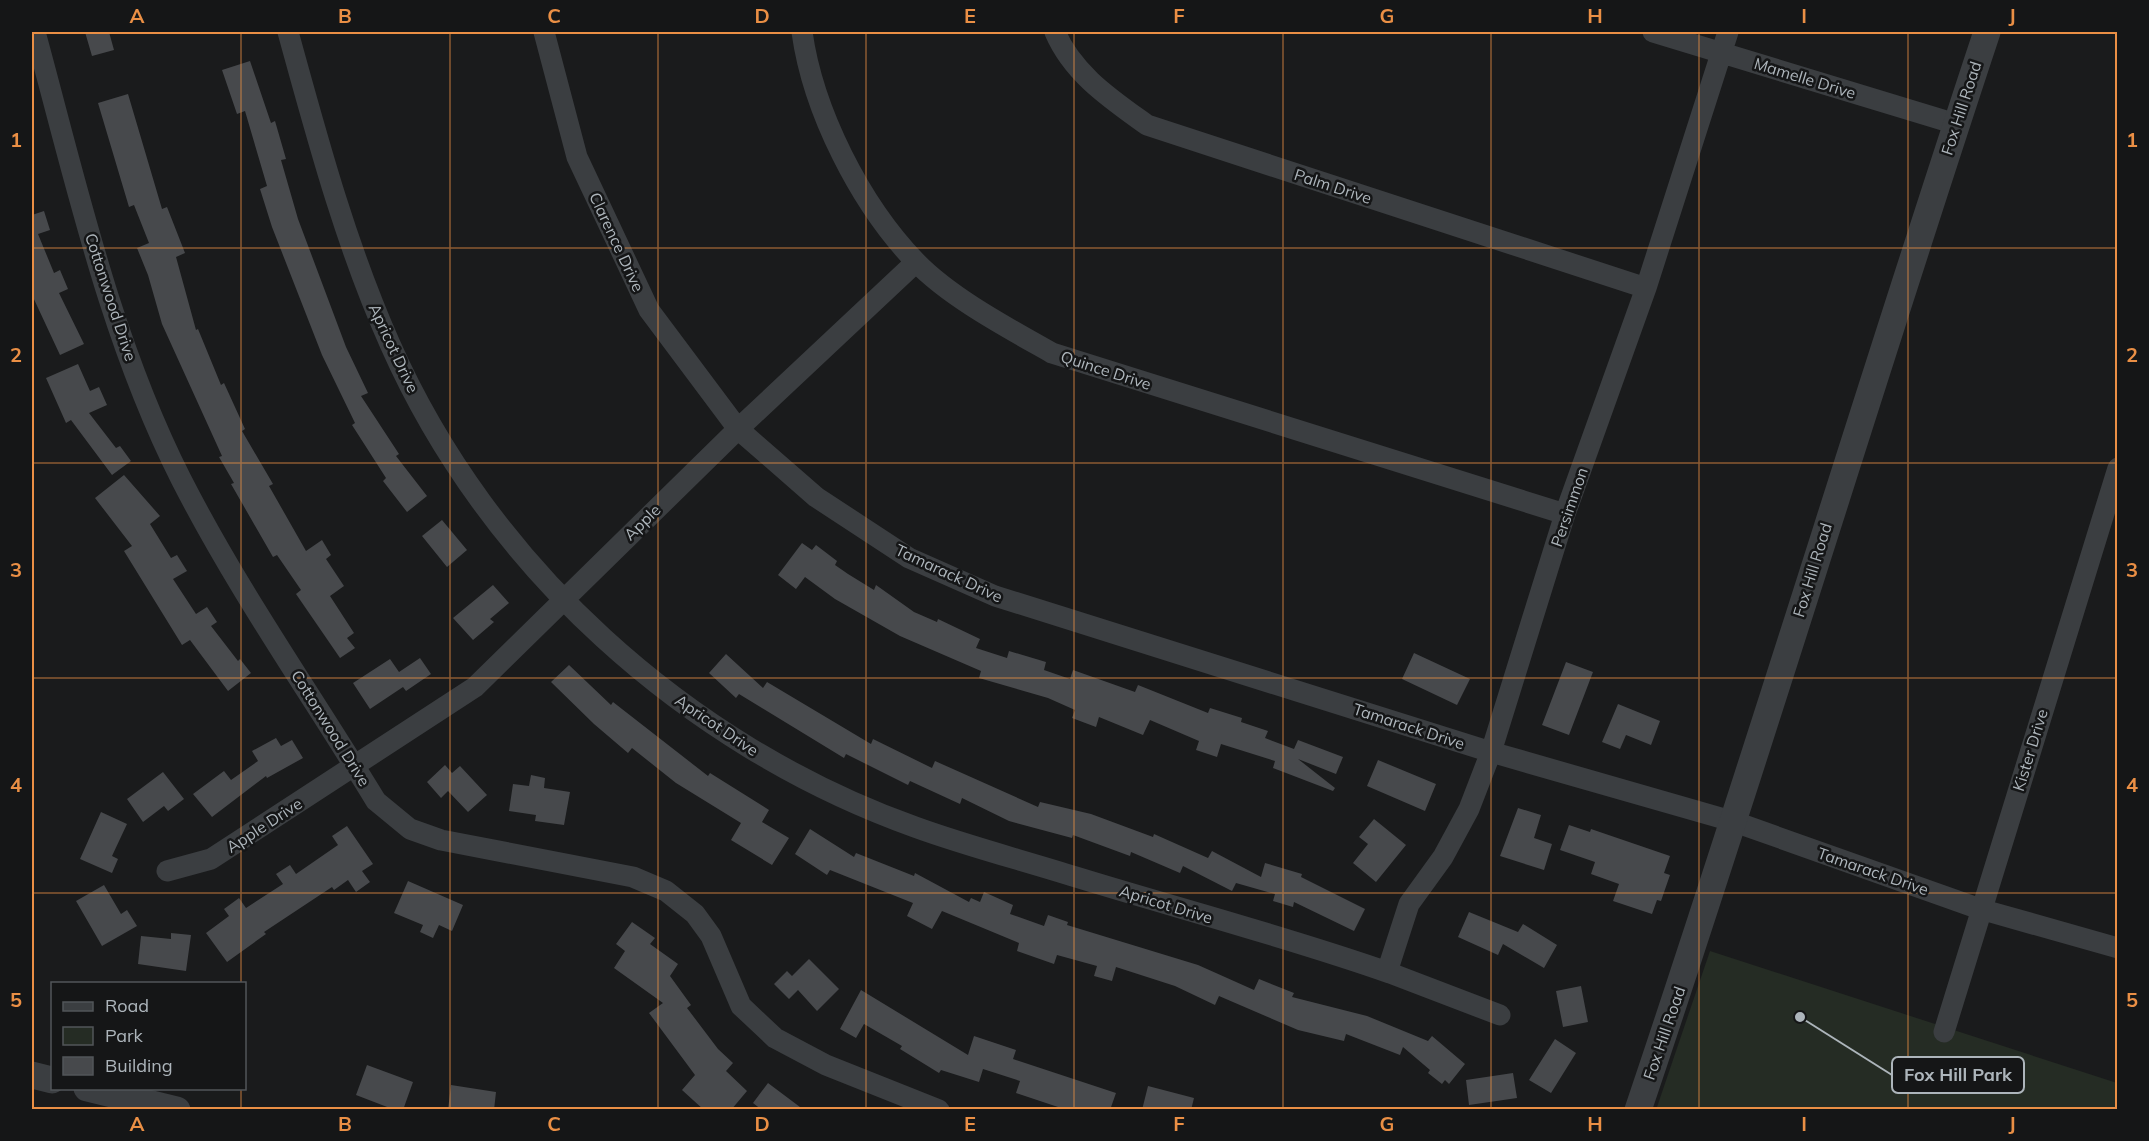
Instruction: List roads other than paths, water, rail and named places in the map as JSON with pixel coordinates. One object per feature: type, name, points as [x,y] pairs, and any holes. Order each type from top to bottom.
[{"type":"street","name":"Cottonwood Drive","points":[[35,32],[114,316],[145,399],[180,478],[213,539],[376,801],[410,829],[441,840],[633,877],[666,891],[695,914],[711,936],[741,1006],[775,1038],[826,1065],[939,1110]]},
{"type":"street","name":"Apricot Drive","points":[[288,32],[325,167],[352,251],[391,346],[438,439],[496,522],[562,599],[617,651],[748,748],[827,790],[914,827],[1387,972],[1500,1015]]},
{"type":"street","name":"Clarence Drive","points":[[544,32],[577,158],[649,310],[738,429]]},
{"type":"street","name":"Quince Drive","points":[[802,32],[804,48],[828,126],[873,208],[916,262],[981,313],[1052,353],[1565,514]]},
{"type":"street","name":"Palm Drive","points":[[1055,32],[1061,46],[1098,89],[1147,126],[1646,288]]},
{"type":"street","name":"Mamelle Drive","points":[[1653,32],[1956,124]]},
{"type":"street","name":"Persimmon","points":[[1387,972],[1409,904],[1443,858],[1464,819],[1491,752],[1565,514],[1646,288],[1728,32]]},
{"type":"street","name":"Fox Hill Road","points":[[1638,1110],[1735,822],[1812,568],[1986,32]]},
{"type":"street","name":"Apple","points":[[355,766],[475,687],[562,599],[738,429],[916,262]]},
{"type":"street","name":"Tamarack Drive","points":[[738,429],[816,497],[909,558],[995,596],[1491,752],[1735,822],[1980,909],[2118,948]]},
{"type":"street","name":"Kister Drive","points":[[1944,1032],[1980,909],[2118,468]]},
{"type":"street","name":"Apple Drive","points":[[167,871],[211,859],[355,766]]},
{"type":"street","points":[[32,1075],[51,1080]]},
{"type":"street","points":[[91,1090],[177,1110]]},
{"type":"place","name":"Fox Hill Park","points":[[1800,1017]]}]
